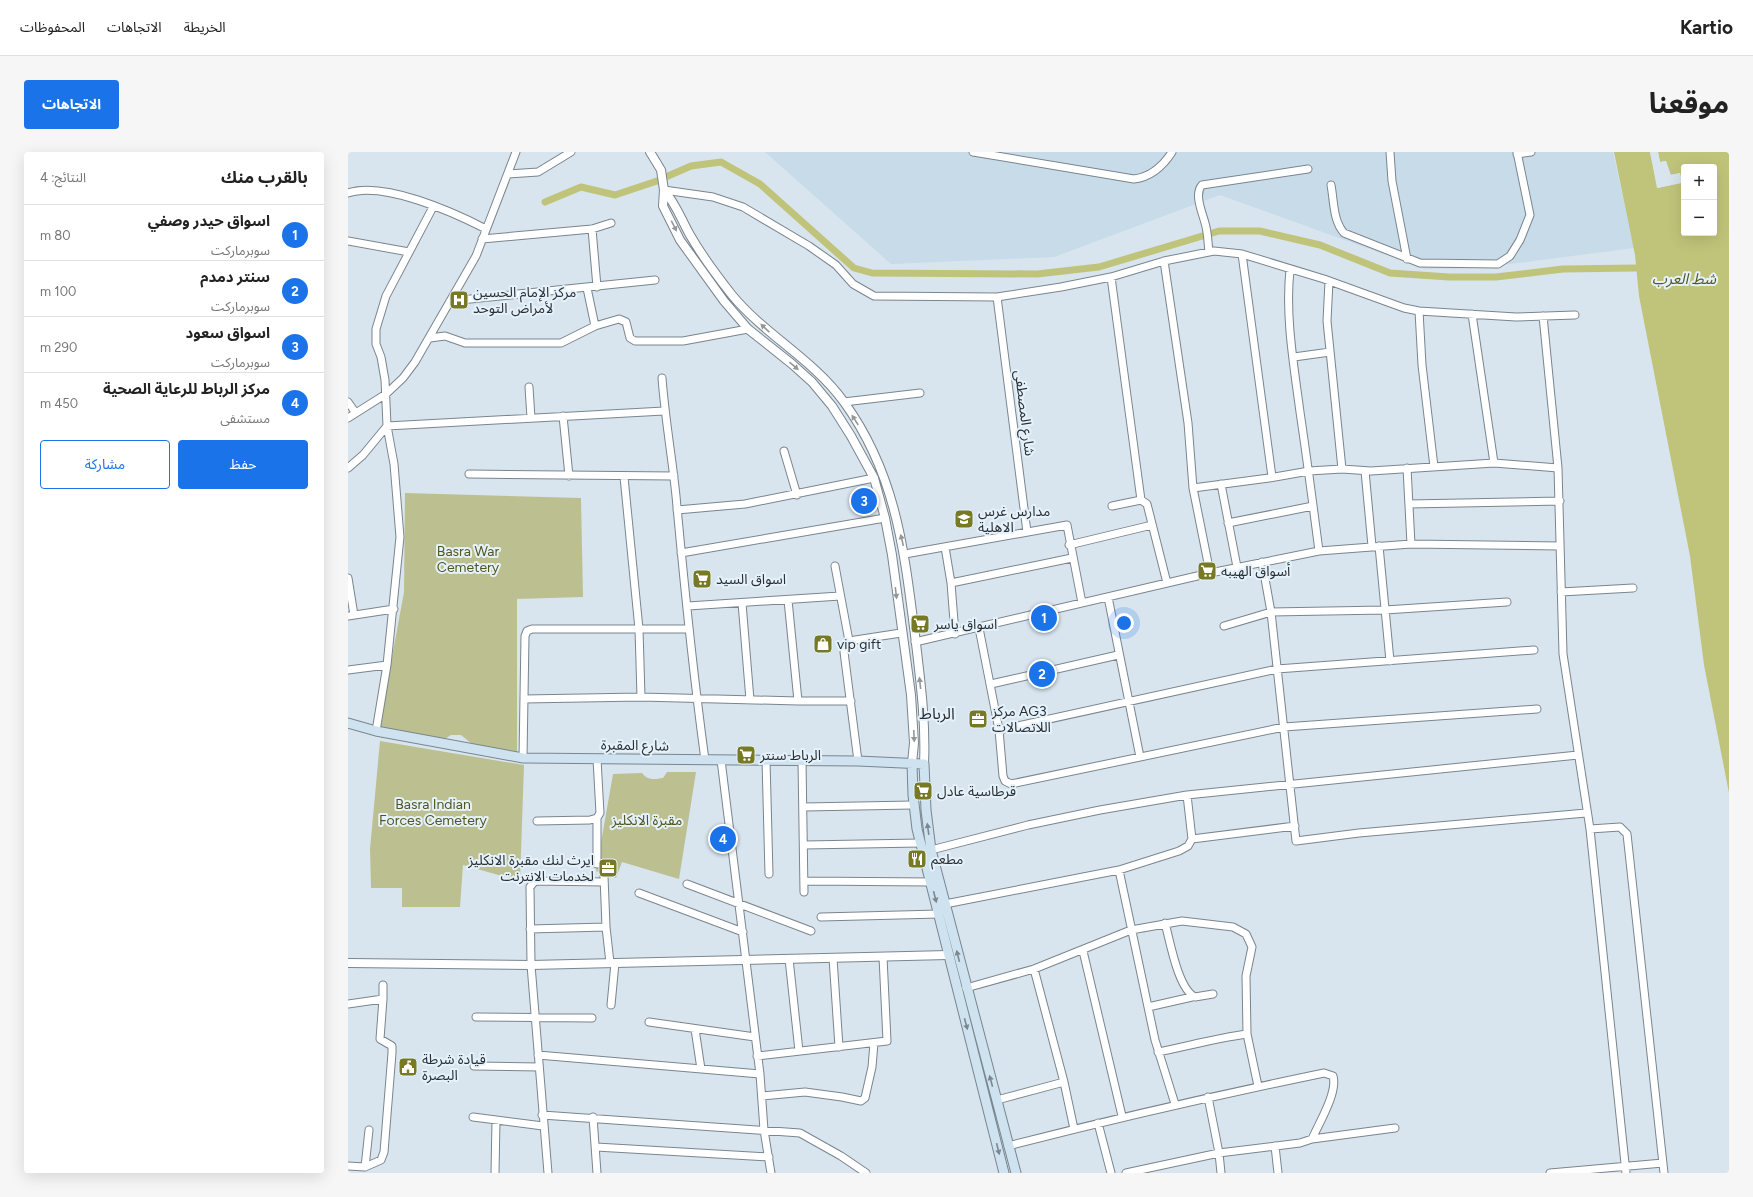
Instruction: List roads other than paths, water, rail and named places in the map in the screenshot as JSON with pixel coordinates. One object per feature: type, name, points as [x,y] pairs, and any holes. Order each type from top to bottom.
[{"type":"main road","name":"شارع المقبرة","points":[[348,723],[376,731],[523,758],[858,761],[924,764]]},
{"type":"main road","points":[[912,763],[913,805],[920,843],[1004,1173]]},
{"type":"main road","points":[[924,764],[926,810],[931,850],[966,988],[1016,1173]]},
{"type":"main road","points":[[972,1049],[982,1046]]},
{"type":"street","points":[[348,418],[355,412],[386,394],[403,378],[430,338],[476,256],[516,152]]},
{"type":"street","points":[[508,174],[538,172],[571,152]]},
{"type":"street","points":[[650,152],[661,170],[664,190],[664,206],[680,240],[724,301],[748,329],[812,382],[832,406],[857,446],[874,478],[885,518],[892,556],[901,633],[914,720],[912,763]]},
{"type":"street","points":[[973,152],[1134,179],[1150,174],[1160,167],[1172,152]]},
{"type":"street","points":[[1390,152],[1392,181],[1407,259]]},
{"type":"street","points":[[1331,185],[1336,218],[1339,228],[1344,234],[1420,263],[1498,264],[1510,256],[1526,230],[1530,215],[1517,153],[1531,152]]},
{"type":"street","points":[[1209,250],[1199,194],[1199,188],[1202,185],[1308,169]]},
{"type":"street","points":[[664,190],[675,203],[688,231],[705,259],[732,295],[775,337],[810,365],[844,402],[868,441],[881,466],[891,494],[905,554],[925,723],[924,764]]},
{"type":"street","points":[[664,190],[712,197],[742,206],[809,246],[836,265],[853,284],[874,296],[997,297],[1061,287],[1111,277],[1164,261],[1209,250],[1242,254],[1329,281],[1404,308],[1516,317],[1575,314]]},
{"type":"street","points":[[348,193],[378,191],[399,194],[461,216],[486,229]]},
{"type":"street","points":[[376,731],[387,665],[394,609],[400,536],[394,464],[387,426],[386,394],[381,357],[376,344],[376,329],[386,296],[433,207]]},
{"type":"street","points":[[482,239],[592,229],[611,223]]},
{"type":"street","points":[[592,229],[597,287]]},
{"type":"street","points":[[348,241],[409,252]]},
{"type":"street","points":[[1242,254],[1272,477]]},
{"type":"street","points":[[1164,261],[1186,408],[1193,488],[1210,573]]},
{"type":"street","points":[[1290,270],[1288,284],[1294,356],[1319,551]]},
{"type":"street","points":[[1111,277],[1141,500]]},
{"type":"street","points":[[451,301],[655,280]]},
{"type":"street","points":[[1329,281],[1327,321],[1342,470]]},
{"type":"street","points":[[587,288],[595,326]]},
{"type":"street","points":[[724,301],[732,295]]},
{"type":"street","name":"شارع المصطفى","points":[[997,297],[1027,532]]},
{"type":"street","points":[[1419,310],[1422,365],[1434,467]]},
{"type":"street","points":[[1472,314],[1494,463]]},
{"type":"street","points":[[1543,316],[1560,501],[1563,654],[1586,813],[1590,829],[1626,1170]]},
{"type":"street","points":[[430,338],[445,336],[465,343],[561,343],[595,326],[622,320],[626,322],[630,338],[635,341],[683,341],[748,329]]},
{"type":"street","points":[[1294,356],[1330,352]]},
{"type":"street","points":[[662,378],[664,411],[674,476],[681,553],[688,606],[696,698],[705,760]]},
{"type":"street","points":[[529,387],[531,418]]},
{"type":"street","points":[[844,402],[920,393]]},
{"type":"street","points":[[348,402],[355,412]]},
{"type":"street","points":[[348,468],[363,455],[387,426],[664,411]]},
{"type":"street","points":[[563,416],[569,476]]},
{"type":"street","points":[[857,446],[868,441]]},
{"type":"street","points":[[784,451],[797,494]]},
{"type":"street","points":[[1193,488],[1309,471],[1365,470],[1494,463],[1558,468]]},
{"type":"street","points":[[1407,468],[1411,544]]},
{"type":"street","points":[[1365,470],[1385,610],[1390,661]]},
{"type":"street","points":[[468,474],[624,477],[674,476]]},
{"type":"street","points":[[624,477],[639,629],[641,697]]},
{"type":"street","points":[[677,510],[745,504],[874,478]]},
{"type":"street","points":[[1221,484],[1237,567]]},
{"type":"street","points":[[1112,506],[1141,500],[1147,504],[1167,583]]},
{"type":"street","points":[[1409,504],[1560,501]]},
{"type":"street","points":[[1228,523],[1313,506]]},
{"type":"street","points":[[681,553],[885,518]]},
{"type":"street","points":[[905,554],[1067,525],[1069,545],[1082,603]]},
{"type":"street","points":[[1069,545],[1152,525]]},
{"type":"street","points":[[903,644],[955,634],[1210,573],[1319,551],[1411,544],[1560,546]]},
{"type":"street","points":[[945,547],[955,634]]},
{"type":"street","points":[[950,583],[1072,558]]},
{"type":"street","points":[[1262,562],[1271,612],[1296,841],[1359,833],[1586,813]]},
{"type":"street","points":[[835,566],[849,641],[844,652],[858,761]]},
{"type":"street","points":[[348,578],[351,616],[394,609]]},
{"type":"street","points":[[1561,592],[1633,588]]},
{"type":"street","points":[[688,606],[840,596]]},
{"type":"street","points":[[1108,597],[1118,655],[1140,757]]},
{"type":"street","points":[[788,600],[798,701]]},
{"type":"street","points":[[1224,626],[1271,612],[1385,610],[1507,602]]},
{"type":"street","points":[[742,603],[750,700]]},
{"type":"street","points":[[523,758],[525,636],[527,631],[532,629],[689,628]]},
{"type":"street","points":[[979,628],[999,730],[1004,776],[1005,781],[1009,783],[1284,727],[1537,709]]},
{"type":"street","points":[[849,641],[901,633]]},
{"type":"street","points":[[999,730],[1277,669],[1534,650]]},
{"type":"street","points":[[991,684],[1118,655]]},
{"type":"street","points":[[348,670],[387,665]]},
{"type":"street","points":[[524,699],[641,697],[851,701]]},
{"type":"street","points":[[931,850],[1028,825],[1100,810],[1187,795],[1290,783],[1578,756]]},
{"type":"street","points":[[597,759],[600,813],[597,818],[597,864]]},
{"type":"street","points":[[721,760],[760,1074],[764,1130],[771,1173]]},
{"type":"street","points":[[766,760],[769,874]]},
{"type":"street","points":[[802,761],[804,807],[804,892]]},
{"type":"street","points":[[1187,795],[1192,839]]},
{"type":"street","points":[[804,807],[913,805]]},
{"type":"street","points":[[537,821],[590,820],[597,818]]},
{"type":"street","points":[[945,904],[1119,870],[1184,849],[1192,839],[1295,826]]},
{"type":"street","points":[[1590,829],[1620,827],[1627,834],[1664,1173]]},
{"type":"street","points":[[804,845],[920,843]]},
{"type":"street","points":[[1119,870],[1158,1052],[1175,1104]]},
{"type":"street","points":[[548,1173],[542,1126],[536,1018],[531,965],[530,887],[534,881],[604,879],[606,927],[612,963],[611,1005]]},
{"type":"street","points":[[804,881],[931,882]]},
{"type":"street","points":[[687,884],[739,905],[811,931]]},
{"type":"street","points":[[639,893],[743,932]]},
{"type":"street","points":[[820,916],[939,914]]},
{"type":"street","points":[[966,988],[1034,970],[1131,930],[1182,921],[1234,927],[1246,934],[1252,947],[1246,976],[1247,1034],[1258,1086]]},
{"type":"street","points":[[1165,923],[1179,975],[1192,997]]},
{"type":"street","points":[[530,929],[606,927]]},
{"type":"street","points":[[1083,950],[1122,1116]]},
{"type":"street","points":[[348,963],[531,965],[948,955]]},
{"type":"street","points":[[757,1056],[887,1041],[883,957]]},
{"type":"street","points":[[833,958],[839,1047]]},
{"type":"street","points":[[789,959],[799,1051]]},
{"type":"street","points":[[1034,970],[1064,1082],[1074,1129]]},
{"type":"street","points":[[348,1166],[365,1167],[381,1160],[384,1152],[392,1046],[380,1039],[383,985]]},
{"type":"street","points":[[1148,1007],[1213,994]]},
{"type":"street","points":[[348,1004],[383,999]]},
{"type":"street","points":[[476,1017],[592,1018]]},
{"type":"street","points":[[649,1022],[755,1036]]},
{"type":"street","points":[[695,1029],[701,1069]]},
{"type":"street","points":[[1158,1052],[1201,1044],[1222,1037],[1247,1034]]},
{"type":"street","points":[[762,1096],[805,1092],[861,1101],[865,1098],[872,1068],[874,1043]]},
{"type":"street","points":[[538,1055],[760,1074]]},
{"type":"street","points":[[474,1066],[539,1067]]},
{"type":"street","points":[[1008,1146],[1122,1116],[1324,1073],[1333,1076],[1335,1083],[1331,1096],[1312,1139]]},
{"type":"street","points":[[997,1100],[1064,1082]]},
{"type":"street","points":[[1208,1097],[1219,1154],[1221,1173]]},
{"type":"street","points":[[542,1115],[593,1117],[800,1133],[841,1156],[866,1173]]},
{"type":"street","points":[[473,1117],[542,1126]]},
{"type":"street","points":[[593,1117],[597,1173]]},
{"type":"street","points":[[495,1173],[494,1157],[496,1120]]},
{"type":"street","points":[[1098,1123],[1111,1173]]},
{"type":"street","points":[[1126,1173],[1219,1154],[1312,1139],[1395,1128]]},
{"type":"street","points":[[365,1167],[369,1130]]},
{"type":"street","points":[[1275,1146],[1278,1173]]},
{"type":"street","points":[[596,1147],[769,1158]]},
{"type":"street","points":[[1550,1173],[1626,1170],[1663,1163]]},
{"type":"water","name":"شط العرب","points":[[1614,152],[1650,152],[1658,188],[1681,182],[1681,236],[1717,236],[1717,164],[1681,164],[1681,178],[1680,173],[1670,175],[1666,161],[1660,162],[1658,152],[1729,152],[1729,793],[1704,665],[1690,556],[1639,296],[1635,255]]},
{"type":"waterway","points":[[668,176],[691,166],[721,162],[760,184],[854,268],[872,273],[1037,274],[1099,267],[1219,231],[1260,231],[1320,245],[1390,273],[1449,277],[1496,277],[1563,269],[1636,268]]},
{"type":"waterway","points":[[545,202],[581,187],[615,195],[657,181]]},
{"type":"place","name":"مركز الإمام الحسين لأمراض التوحد","points":[[459,300]]},
{"type":"place","name":"اسواق سعود","points":[[864,501]]},
{"type":"place","name":"مدارس غرس الاهلية","points":[[964,519]]},
{"type":"place","name":"أسواق الهيبه","points":[[1207,571]]},
{"type":"place","name":"اسواق السيد","points":[[702,579]]},
{"type":"place","name":"اسواق حيدر وصفي","points":[[1044,618]]},
{"type":"place","name":"اسواق ياسر","points":[[920,624]]},
{"type":"place","name":"vip gift","points":[[823,644]]},
{"type":"place","name":"سنتر دمدم","points":[[1042,674]]},
{"type":"place","name":"مركز AG3 اللاتصالات","points":[[978,719]]},
{"type":"place","name":"الرباط سنتر","points":[[746,755]]},
{"type":"place","name":"قرطاسية عادل","points":[[923,791]]},
{"type":"place","name":"مركز الرباط للرعاية الصحية","points":[[723,839]]},
{"type":"place","name":"مطعم","points":[[917,859]]},
{"type":"place","name":"ايرث لنك مقبرة الانكليز لخدمات الانترنت","points":[[608,868]]},
{"type":"place","name":"قيادة شرطة البصرة","points":[[408,1067]]},
{"type":"district","name":"الرباط","points":[[937,713]]},
{"type":"park label","name":"Basra War Cemetery","points":[[468,560]]},
{"type":"park label","name":"Basra Indian Forces Cemetery","points":[[433,812]]},
{"type":"park label","name":"مقبرة الانكليز","points":[[647,820]]}]
